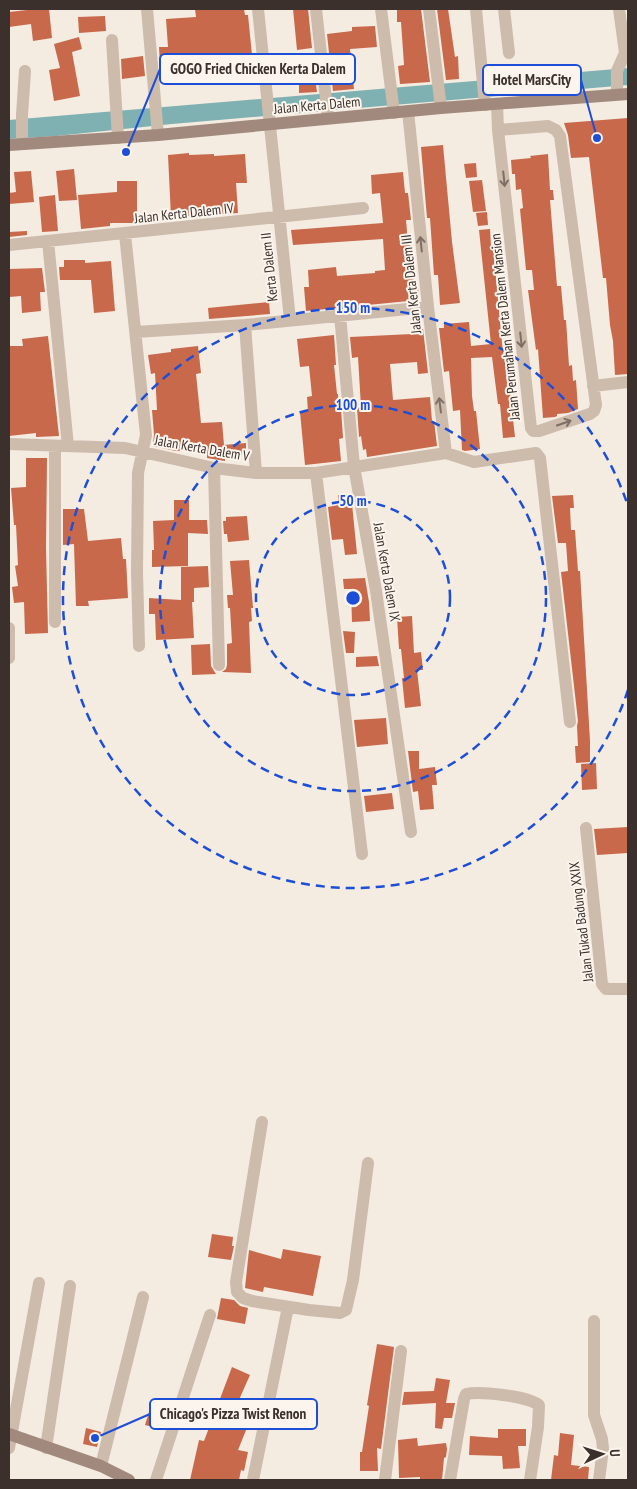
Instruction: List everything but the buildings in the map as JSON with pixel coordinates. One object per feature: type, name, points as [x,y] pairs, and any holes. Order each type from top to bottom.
[{"type":"street","points":[[147,9],[158,131]]},
{"type":"street","name":"Kerta Dalem II","points":[[258,9],[290,320]]},
{"type":"street","points":[[316,9],[328,116]]},
{"type":"street","points":[[381,9],[394,110]]},
{"type":"street","points":[[429,9],[441,106]]},
{"type":"street","name":"Jalan Perumahan Kerta Dalem Mansion","points":[[476,9],[488,103],[498,130],[532,430],[539,431],[594,411],[596,405],[559,132],[548,126],[498,130]]},
{"type":"street","points":[[504,9],[509,53]]},
{"type":"street","points":[[619,9],[624,53],[617,71],[621,93]]},
{"type":"street","points":[[112,40],[118,135]]},
{"type":"street","points":[[22,142],[25,71]]},
{"type":"street","name":"Jalan Kerta Dalem","points":[[9,145],[22,142],[394,110],[408,111],[441,106],[621,93]]},
{"type":"street","name":"Jalan Kerta Dalem III","points":[[408,111],[428,307],[446,454]]},
{"type":"street","name":"Jalan Kerta Dalem IV","points":[[9,245],[125,234],[279,215],[363,208]]},
{"type":"street","points":[[125,234],[146,435],[138,473],[137,573],[139,646]]},
{"type":"street","points":[[48,241],[68,446]]},
{"type":"street","points":[[136,332],[245,325],[428,307]]},
{"type":"street","name":"Jalan Kerta Dalem IX","points":[[340,315],[354,466],[376,591],[411,832]]},
{"type":"street","points":[[245,325],[256,473]]},
{"type":"street","points":[[593,386],[628,382]]},
{"type":"street","name":"Jalan Kerta Dalem V","points":[[9,444],[125,448],[214,468],[256,473],[316,473],[446,454],[474,462],[531,453],[537,454],[540,458],[570,722]]},
{"type":"street","points":[[55,446],[55,622]]},
{"type":"street","points":[[214,468],[219,665]]},
{"type":"street","points":[[316,473],[362,854]]},
{"type":"street","points":[[9,628],[9,658]]},
{"type":"street","name":"Jalan Tukad Badung XXIX","points":[[586,828],[602,984],[605,988],[628,989]]},
{"type":"street","points":[[262,1122],[237,1274],[237,1292],[243,1298],[288,1307],[340,1313],[346,1310],[353,1280],[368,1163]]},
{"type":"street","points":[[9,1448],[10,1434],[39,1283]]},
{"type":"street","points":[[46,1448],[70,1286]]},
{"type":"street","points":[[101,1466],[142,1297]]},
{"type":"street","points":[[253,1480],[288,1307]]},
{"type":"street","points":[[156,1480],[210,1315]]},
{"type":"street","points":[[594,1321],[594,1409],[603,1449],[600,1480]]},
{"type":"street","points":[[386,1480],[401,1351]]},
{"type":"street","points":[[450,1480],[464,1399],[466,1394],[478,1392],[525,1398],[539,1405],[538,1427],[530,1480]]},
{"type":"street","points":[[10,1434],[101,1466],[129,1480]]},
{"type":"water","points":[[628,68],[628,85],[9,139],[9,120]]},
{"type":"place","name":"Hotel MarsCity","points":[[597,138]]},
{"type":"place","name":"GOGO Fried Chicken Kerta Dalem","points":[[126,152]]},
{"type":"place","name":"Chicago's Pizza Twist Renon","points":[[95,1438]]}]
